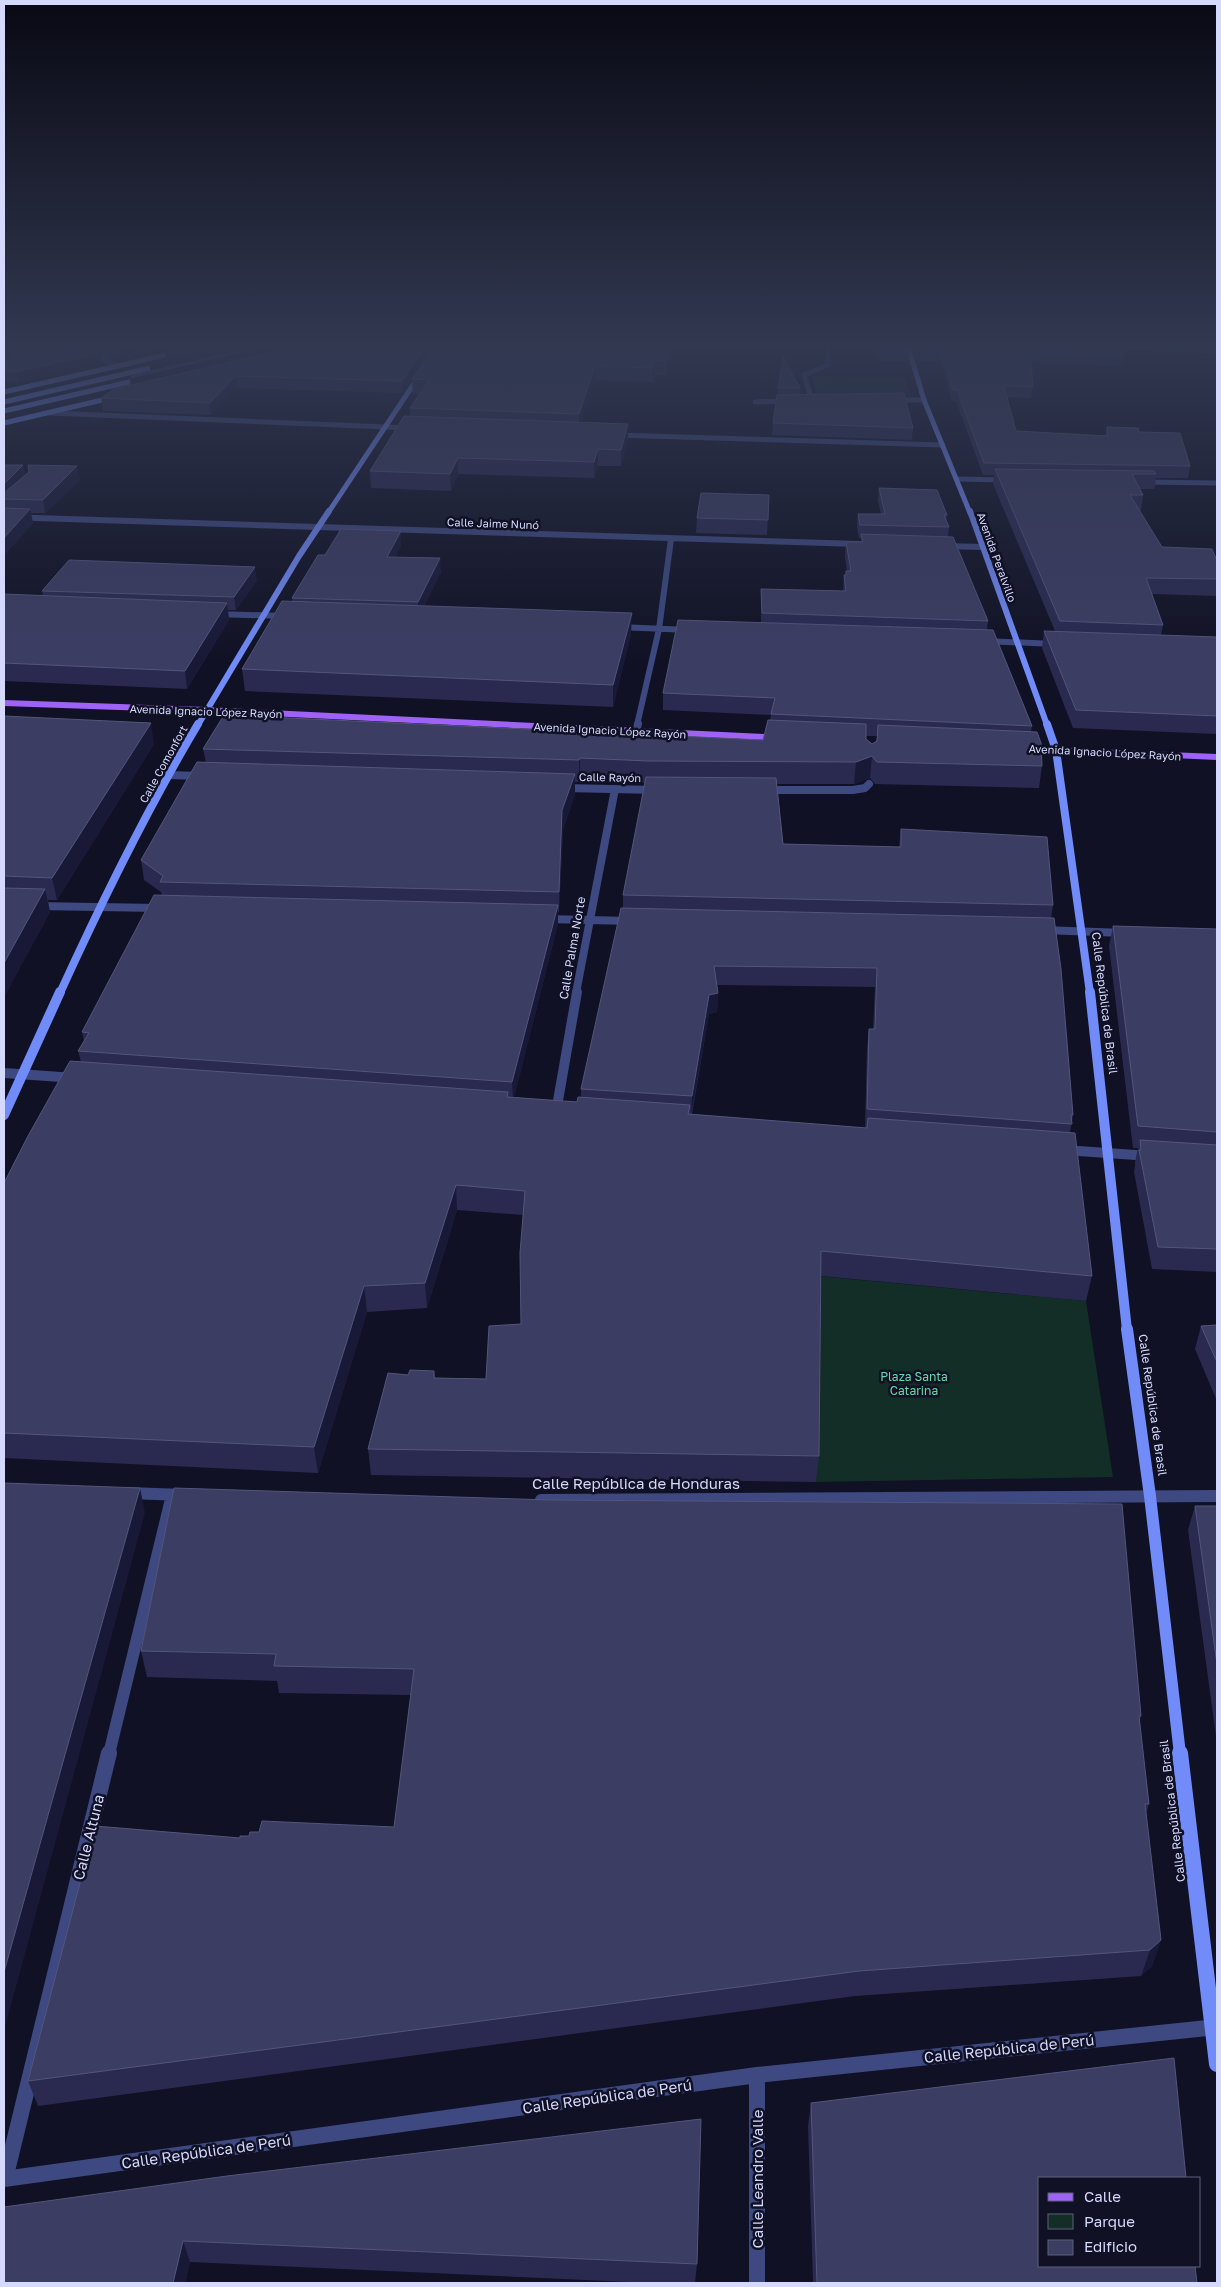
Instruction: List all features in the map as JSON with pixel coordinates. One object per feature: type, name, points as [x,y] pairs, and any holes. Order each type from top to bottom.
[{"type":"main road","name":"Avenida Ignacio López Rayón","points":[[4,703],[206,710],[792,739]]},
{"type":"main road","name":"Avenida Ignacio López Rayón","points":[[1007,748],[1217,757]]},
{"type":"street","name":"Calle Comonfort","points":[[4,1115],[99,907],[168,775],[262,616],[318,526],[370,450]]},
{"type":"street","name":"Avenida Peralvillo","points":[[945,450],[958,480],[1056,750]]},
{"type":"street","points":[[958,480],[1018,480]]},
{"type":"street","points":[[1138,482],[1217,483]]},
{"type":"street","name":"Calle Jaime Nunó","points":[[4,517],[866,544]]},
{"type":"street","points":[[636,732],[659,629],[671,539]]},
{"type":"street","points":[[934,546],[982,547]]},
{"type":"street","points":[[202,614],[291,617]]},
{"type":"street","points":[[610,627],[699,630]]},
{"type":"street","points":[[977,641],[1065,644]]},
{"type":"street","name":"Calle República de Brasil","points":[[1056,750],[1094,1022],[1123,1302],[1150,1496],[1215,2027],[1217,2064]]},
{"type":"street","points":[[168,775],[208,776]]},
{"type":"street","points":[[754,790],[853,790],[865,788],[869,784]]},
{"type":"street","name":"Calle Rayón","points":[[555,787],[664,790]]},
{"type":"street","name":"Calle Palma Norte","points":[[556,1112],[589,920],[615,789]]},
{"type":"street","points":[[23,905],[167,909]]},
{"type":"street","points":[[540,919],[638,922]]},
{"type":"street","points":[[1032,930],[1130,933]]},
{"type":"street","points":[[4,1073],[83,1078]]},
{"type":"street","points":[[1049,1149],[1158,1157]]},
{"type":"street","points":[[112,1493],[200,1496]]},
{"type":"street","name":"Calle Altuna","points":[[4,2179],[172,1495]]},
{"type":"street","name":"Calle República de Honduras","points":[[532,1500],[1217,1496]]},
{"type":"street","name":"Calle República de Perú","points":[[4,2179],[757,2075],[1215,2027]]},
{"type":"street","name":"Calle Leandro Valle","points":[[757,2075],[757,2283]]},
{"type":"green space","name":"Plaza Santa Catarina","points":[[818,1276],[1086,1301],[1113,1477],[816,1482]]},
{"type":"building","points":[[383,450],[598,450],[594,462],[458,458],[450,474],[370,471]]},
{"type":"building","points":[[979,450],[1185,450],[1190,466],[984,463]]},
{"type":"building","points":[[4,465],[23,465],[4,484]]},
{"type":"building","points":[[28,465],[77,466],[43,500],[4,499],[4,493],[29,472]]},
{"type":"building","points":[[995,469],[1154,471],[1156,474],[1132,474],[1143,495],[1130,495],[1162,547],[1212,549],[1217,561],[1217,579],[1146,578],[1163,625],[1060,621]]},
{"type":"building","points":[[879,488],[937,490],[947,515],[944,515],[949,527],[860,525],[858,514],[885,514]]},
{"type":"building","points":[[701,493],[769,495],[768,520],[697,518]]},
{"type":"building","points":[[4,508],[30,509],[4,538]]},
{"type":"building","points":[[341,529],[401,531],[387,557],[440,558],[418,602],[292,598],[318,555],[325,555]]},
{"type":"building","points":[[861,534],[953,537],[988,621],[762,613],[761,589],[846,591],[844,575],[846,575],[846,571],[851,571],[846,542],[863,542]]},
{"type":"building","points":[[69,560],[255,567],[234,597],[42,591]]},
{"type":"building","points":[[4,594],[227,603],[185,671],[4,663]]},
{"type":"building","points":[[282,601],[632,613],[613,685],[242,669]]},
{"type":"building","points":[[678,620],[993,630],[1032,726],[771,714],[775,698],[663,693]]},
{"type":"building","points":[[1044,631],[1217,637],[1217,716],[1076,710]]},
{"type":"building","points":[[224,715],[763,740],[768,720],[866,724],[866,739],[872,744],[877,741],[878,725],[1037,732],[1041,743],[1042,766],[877,762],[872,756],[856,762],[648,761],[203,749]]},
{"type":"building","points":[[4,716],[151,723],[52,878],[4,876]]},
{"type":"building","points":[[197,762],[575,774],[562,810],[559,892],[160,882],[163,876],[141,860]]},
{"type":"building","points":[[646,777],[776,778],[783,844],[901,847],[901,829],[1047,837],[1053,905],[623,895]]},
{"type":"building","points":[[4,888],[45,889],[4,963]]},
{"type":"building","points":[[154,895],[558,905],[512,1082],[78,1051],[89,1033],[82,1032]]},
{"type":"building","points":[[621,908],[1054,918],[1061,969],[1073,1115],[1071,1115],[1072,1124],[867,1109],[869,1029],[875,1029],[877,968],[714,966],[718,993],[709,995],[692,1096],[581,1089]]},
{"type":"building","points":[[1113,926],[1217,929],[1217,1132],[1138,1126]]},
{"type":"building","points":[[70,1061],[508,1092],[507,1097],[577,1102],[578,1097],[690,1105],[688,1114],[867,1128],[868,1118],[1075,1133],[1092,1276],[821,1251],[819,1456],[368,1449],[388,1373],[408,1375],[410,1370],[434,1371],[434,1378],[486,1379],[489,1326],[521,1324],[520,1253],[525,1191],[456,1185],[425,1283],[364,1286],[314,1447],[4,1433],[4,1183]]},
{"type":"building","points":[[1140,1140],[1217,1145],[1217,1249],[1158,1247],[1139,1150],[1141,1150]]},
{"type":"building","points":[[1217,1325],[1217,1362],[1201,1326]]},
{"type":"building","points":[[4,1483],[140,1488],[4,1972]]},
{"type":"building","points":[[174,1488],[550,1500],[1122,1504],[1141,1716],[1139,1716],[1149,1804],[1145,1804],[1161,1940],[1150,1950],[859,1971],[28,2081],[95,1826],[240,1838],[240,1836],[249,1836],[250,1832],[259,1832],[262,1821],[394,1827],[414,1669],[274,1666],[276,1654],[141,1651]]},
{"type":"building","points":[[1195,1506],[1217,1506],[1217,1664]]},
{"type":"building","points":[[1174,2058],[1186,2177],[1038,2177],[1038,2267],[1195,2267],[1197,2283],[817,2283],[811,2103]]},
{"type":"building","points":[[701,2119],[697,2264],[183,2241],[173,2283],[4,2283],[4,2207],[227,2176]]}]
